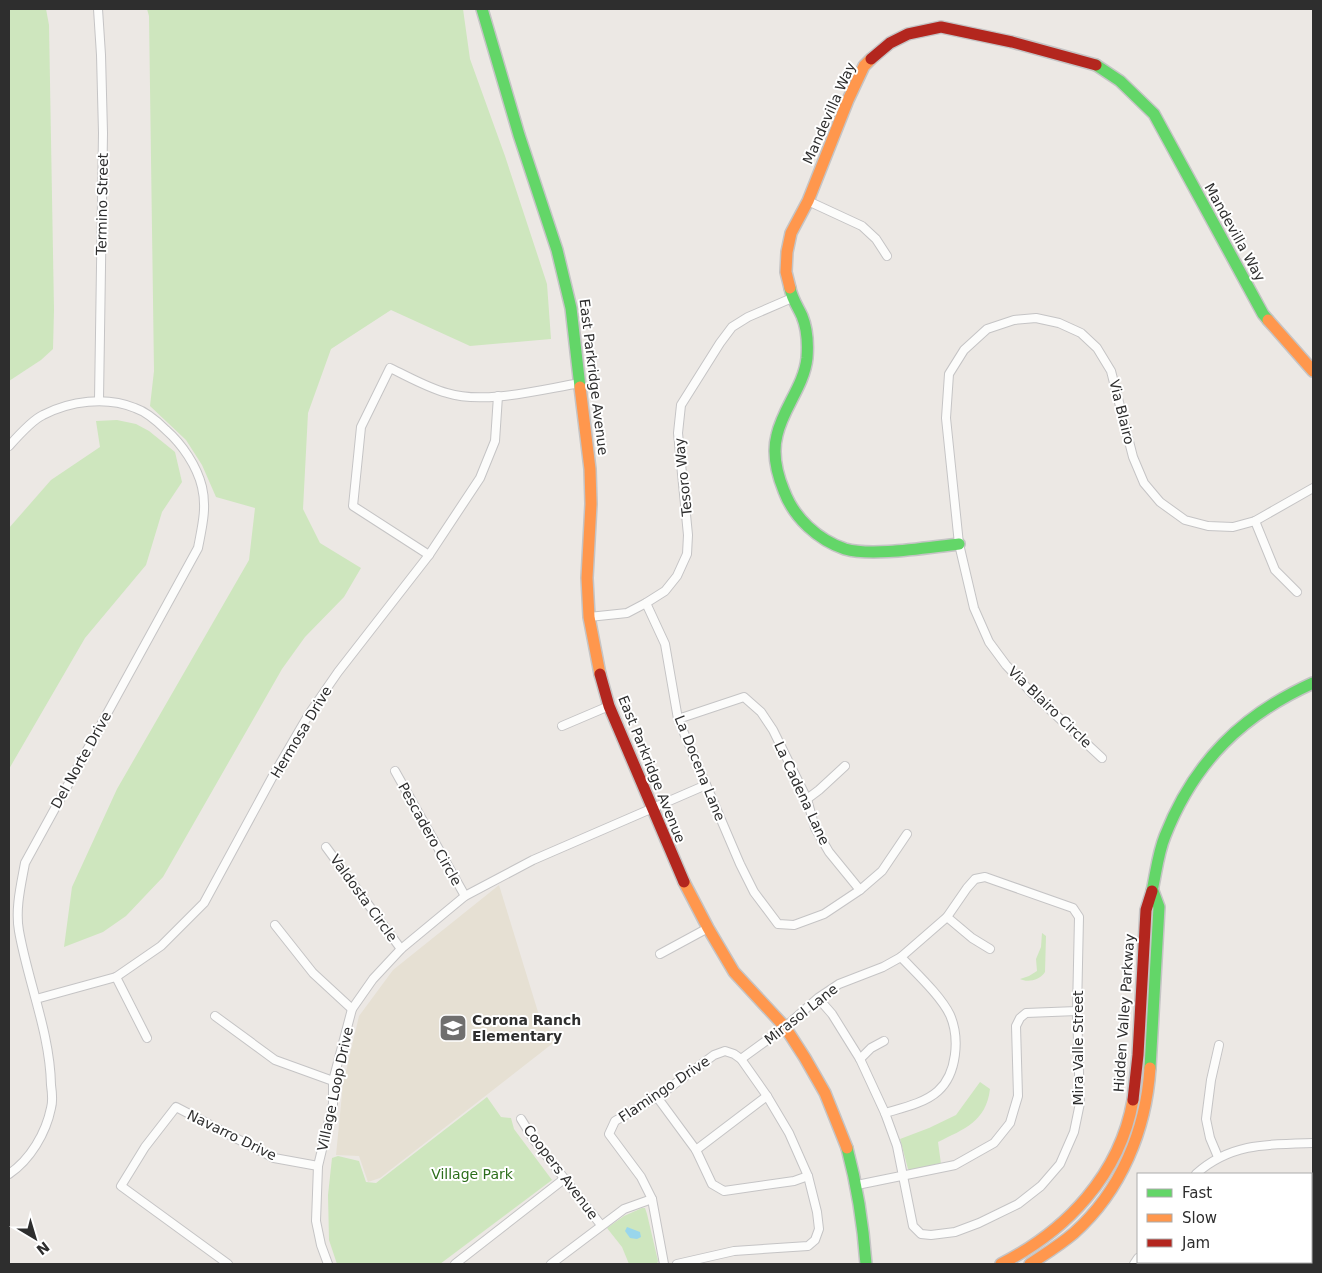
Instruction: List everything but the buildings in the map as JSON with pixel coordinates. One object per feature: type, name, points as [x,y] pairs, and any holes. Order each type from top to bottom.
[{"type":"main road","name":"East Parkridge Avenue","points":[[482,9],[519,136],[557,250],[571,308],[590,469],[591,504],[587,578],[589,617],[597,662],[609,706],[680,874],[708,928],[734,972],[785,1027],[825,1093],[845,1140],[857,1185],[862,1215],[866,1264]]},
{"type":"main road","name":"Mandevilla Way","points":[[959,544],[916,550],[875,552],[846,549],[818,536],[801,520],[787,500],[779,480],[774,458],[776,436],[780,423],[799,386],[807,358],[806,332],[802,317],[792,298],[786,272],[787,252],[791,233],[808,201],[848,100],[864,66],[890,42],[908,34],[941,27],[1012,42],[1098,66],[1120,81],[1154,114],[1263,314],[1313,372]]},
{"type":"main road","name":"Hidden Valley Parkway","points":[[1002,1264],[1046,1238],[1070,1218],[1110,1163],[1126,1130],[1137,1074],[1146,910],[1153,891],[1156,866],[1176,810],[1193,779],[1211,754],[1232,733],[1273,702],[1298,688],[1313,683]]},
{"type":"main road","name":"Hidden Valley Parkway","points":[[1030,1264],[1079,1228],[1100,1202],[1122,1169],[1138,1134],[1150,1075],[1153,1028],[1159,907],[1153,891]]},
{"type":"street","name":"Termino Street","points":[[98,9],[102,55],[103,133],[99,400]]},
{"type":"street","points":[[808,201],[862,226],[876,239],[887,256]]},
{"type":"street","name":"Tesoro Way","points":[[589,617],[628,612],[646,604],[666,590],[677,576],[687,554],[688,535],[678,433],[681,405],[715,350],[732,328],[748,317],[792,298]]},
{"type":"street","name":"Via Blairo","points":[[959,544],[946,418],[949,374],[964,350],[988,329],[1014,320],[1036,318],[1059,323],[1081,333],[1097,348],[1111,371],[1133,457],[1144,482],[1160,502],[1185,520],[1208,526],[1232,527],[1255,521],[1313,488]]},
{"type":"street","points":[[429,555],[353,506],[362,427],[390,368],[447,393],[467,397],[498,396],[581,383]]},
{"type":"street","name":"Hermosa Drive","points":[[36,1000],[116,977],[161,946],[204,903],[308,714],[338,672],[429,555],[480,478],[495,441],[498,396]]},
{"type":"street","points":[[9,446],[41,416],[68,405],[99,400]]},
{"type":"street","name":"Del Norte Drive","points":[[9,1174],[19,1167],[32,1151],[44,1129],[52,1106],[51,1069],[18,930],[18,906],[25,863],[198,548],[205,511],[202,486],[194,467],[178,441],[152,417],[135,408],[99,400]]},
{"type":"street","points":[[1255,521],[1274,570],[1297,592]]},
{"type":"street","name":"Via Blairo Circle","points":[[959,544],[974,608],[989,642],[1006,665],[1031,692],[1102,758]]},
{"type":"street","name":"La Docena Lane","points":[[646,604],[665,644],[678,719],[740,864],[754,892],[778,924],[794,925],[824,914],[860,890]]},
{"type":"street","name":"La Cadena Lane","points":[[678,719],[744,697],[761,712],[773,730],[807,799],[815,828],[829,852],[860,890]]},
{"type":"street","points":[[562,726],[609,706]]},
{"type":"street","points":[[807,799],[820,790],[845,766]]},
{"type":"street","name":"Pescadero Circle","points":[[395,772],[465,896]]},
{"type":"street","name":"Village Loop Drive","points":[[328,1264],[321,1245],[316,1221],[318,1166],[333,1104],[333,1081],[352,1009],[373,979],[401,949],[465,896],[533,860],[706,785]]},
{"type":"street","points":[[860,890],[882,871],[907,834]]},
{"type":"street","name":"Valdosta Circle","points":[[326,847],[401,949]]},
{"type":"street","name":"Mirasol Lane","points":[[742,1059],[785,1027],[818,998],[839,984],[883,967],[901,957],[947,918],[975,879],[985,877],[1052,900],[1073,908],[1079,917]]},
{"type":"street","points":[[9,905],[18,906]]},
{"type":"street","name":"Mira Valle Street","points":[[902,1176],[913,1226],[920,1234],[931,1235],[955,1232],[979,1223],[1018,1204],[1040,1186],[1060,1164],[1074,1132],[1080,1102],[1077,1011],[1079,917]]},
{"type":"street","points":[[947,918],[972,938],[990,949]]},
{"type":"street","points":[[275,925],[313,973],[352,1009]]},
{"type":"street","points":[[660,954],[708,928]]},
{"type":"street","points":[[886,1113],[926,1099],[939,1091],[950,1074],[956,1051],[954,1028],[950,1015],[935,994],[901,957]]},
{"type":"street","points":[[116,977],[147,1038]]},
{"type":"street","points":[[818,998],[832,1014],[860,1059],[886,1113],[897,1146],[902,1176]]},
{"type":"street","points":[[857,1185],[955,1165],[994,1143],[1010,1123],[1018,1096],[1016,1026],[1020,1018],[1026,1013],[1077,1011]]},
{"type":"street","points":[[215,1016],[275,1060],[333,1081]]},
{"type":"street","points":[[860,1059],[871,1048],[884,1041]]},
{"type":"street","points":[[1218,1157],[1210,1138],[1206,1119],[1211,1080],[1219,1045]]},
{"type":"street","name":"Flamingo Drive","points":[[652,1199],[641,1177],[608,1134],[615,1121],[657,1096],[714,1056],[725,1051],[742,1059]]},
{"type":"street","points":[[677,1264],[734,1251],[808,1246],[815,1240],[818,1230],[817,1212],[808,1176],[789,1134],[767,1096],[742,1059]]},
{"type":"street","points":[[657,1096],[696,1150],[712,1184],[724,1192],[794,1181],[808,1176]]},
{"type":"street","points":[[696,1150],[767,1096]]},
{"type":"street","name":"Navarro Drive","points":[[228,1264],[121,1186],[144,1147],[176,1108],[274,1158],[318,1166]]},
{"type":"street","name":"Coopers Avenue","points":[[521,1119],[534,1140],[601,1225]]},
{"type":"street","points":[[1197,1173],[1218,1157],[1248,1147],[1313,1143]]},
{"type":"street","points":[[455,1264],[564,1179]]},
{"type":"street","points":[[551,1264],[624,1209],[652,1199],[664,1264]]},
{"type":"shaded area","name":"Corona Ranch Elementary","points":[[499,885],[538,1012],[557,1040],[380,1178],[368,1182],[359,1156],[336,1155],[343,1084],[359,1016],[393,970]]},
{"type":"green space","points":[[9,9],[46,9],[49,25],[54,310],[53,349],[41,360],[9,381]]},
{"type":"green space","points":[[147,9],[463,9],[470,59],[505,156],[547,284],[551,339],[470,346],[391,310],[331,349],[308,413],[303,509],[320,543],[361,568],[344,597],[305,637],[282,669],[163,877],[126,916],[103,932],[64,947],[72,887],[117,789],[249,560],[255,508],[216,497],[202,465],[186,440],[150,406],[154,371],[149,16]]},
{"type":"green space","points":[[117,420],[136,424],[149,431],[175,452],[182,482],[162,512],[146,565],[85,638],[9,769],[9,528],[51,480],[100,447],[96,421]]},
{"type":"green space","points":[[1042,933],[1046,936],[1045,972],[1034,980],[1020,979],[1037,971],[1036,959],[1041,947]]},
{"type":"green space","points":[[980,1082],[990,1089],[984,1109],[972,1123],[938,1142],[941,1164],[912,1170],[908,1169],[900,1139],[956,1115]]},
{"type":"green space","name":"Village Park","points":[[487,1097],[501,1117],[511,1118],[514,1129],[552,1180],[440,1264],[337,1264],[329,1240],[328,1195],[332,1158],[338,1156],[359,1161],[366,1182],[376,1183]]},
{"type":"green space","points":[[645,1208],[647,1214],[658,1261],[657,1264],[629,1264],[622,1247],[607,1228],[624,1216]]},
{"type":"water","points":[[627,1227],[640,1232],[641,1237],[637,1239],[630,1238],[625,1231]]},
{"type":"traffic: fast","points":[[482,9],[519,135],[557,250],[571,308],[580,387]]},
{"type":"traffic: fast","points":[[1096,65],[1120,81],[1154,114],[1268,320]]},
{"type":"traffic: fast","points":[[790,288],[805,326],[807,358],[798,388],[780,425],[775,449],[779,478],[788,501],[801,519],[816,534],[845,549],[885,552],[959,544]]},
{"type":"traffic: fast","points":[[1152,891],[1165,836],[1190,785],[1206,764],[1223,744],[1264,710],[1313,683]]},
{"type":"traffic: fast","points":[[1150,1068],[1159,907],[1153,891]]},
{"type":"traffic: fast","points":[[847,1148],[860,1206],[866,1264]]},
{"type":"traffic: slow","points":[[790,288],[786,272],[787,252],[791,233],[808,201],[848,100],[864,66],[871,59]]},
{"type":"traffic: slow","points":[[1268,320],[1313,371]]},
{"type":"traffic: slow","points":[[580,387],[590,469],[591,504],[587,578],[589,617],[600,674]]},
{"type":"traffic: slow","points":[[684,882],[734,972],[785,1027],[805,1058],[825,1093],[847,1148]]},
{"type":"traffic: slow","points":[[1030,1264],[1074,1233],[1091,1216],[1118,1179],[1137,1136],[1148,1091],[1150,1068]]},
{"type":"traffic: slow","points":[[1001,1264],[1025,1251],[1047,1235],[1086,1198],[1103,1176],[1116,1153],[1126,1127],[1133,1100]]},
{"type":"traffic: jam","points":[[871,59],[890,43],[908,34],[941,27],[1012,42],[1096,65]]},
{"type":"traffic: jam","points":[[600,674],[609,706],[684,882]]},
{"type":"traffic: jam","points":[[1133,1100],[1138,1055],[1146,910],[1152,891]]},
{"type":"place","name":"Corona Ranch Elementary","points":[[453,1028]]}]
